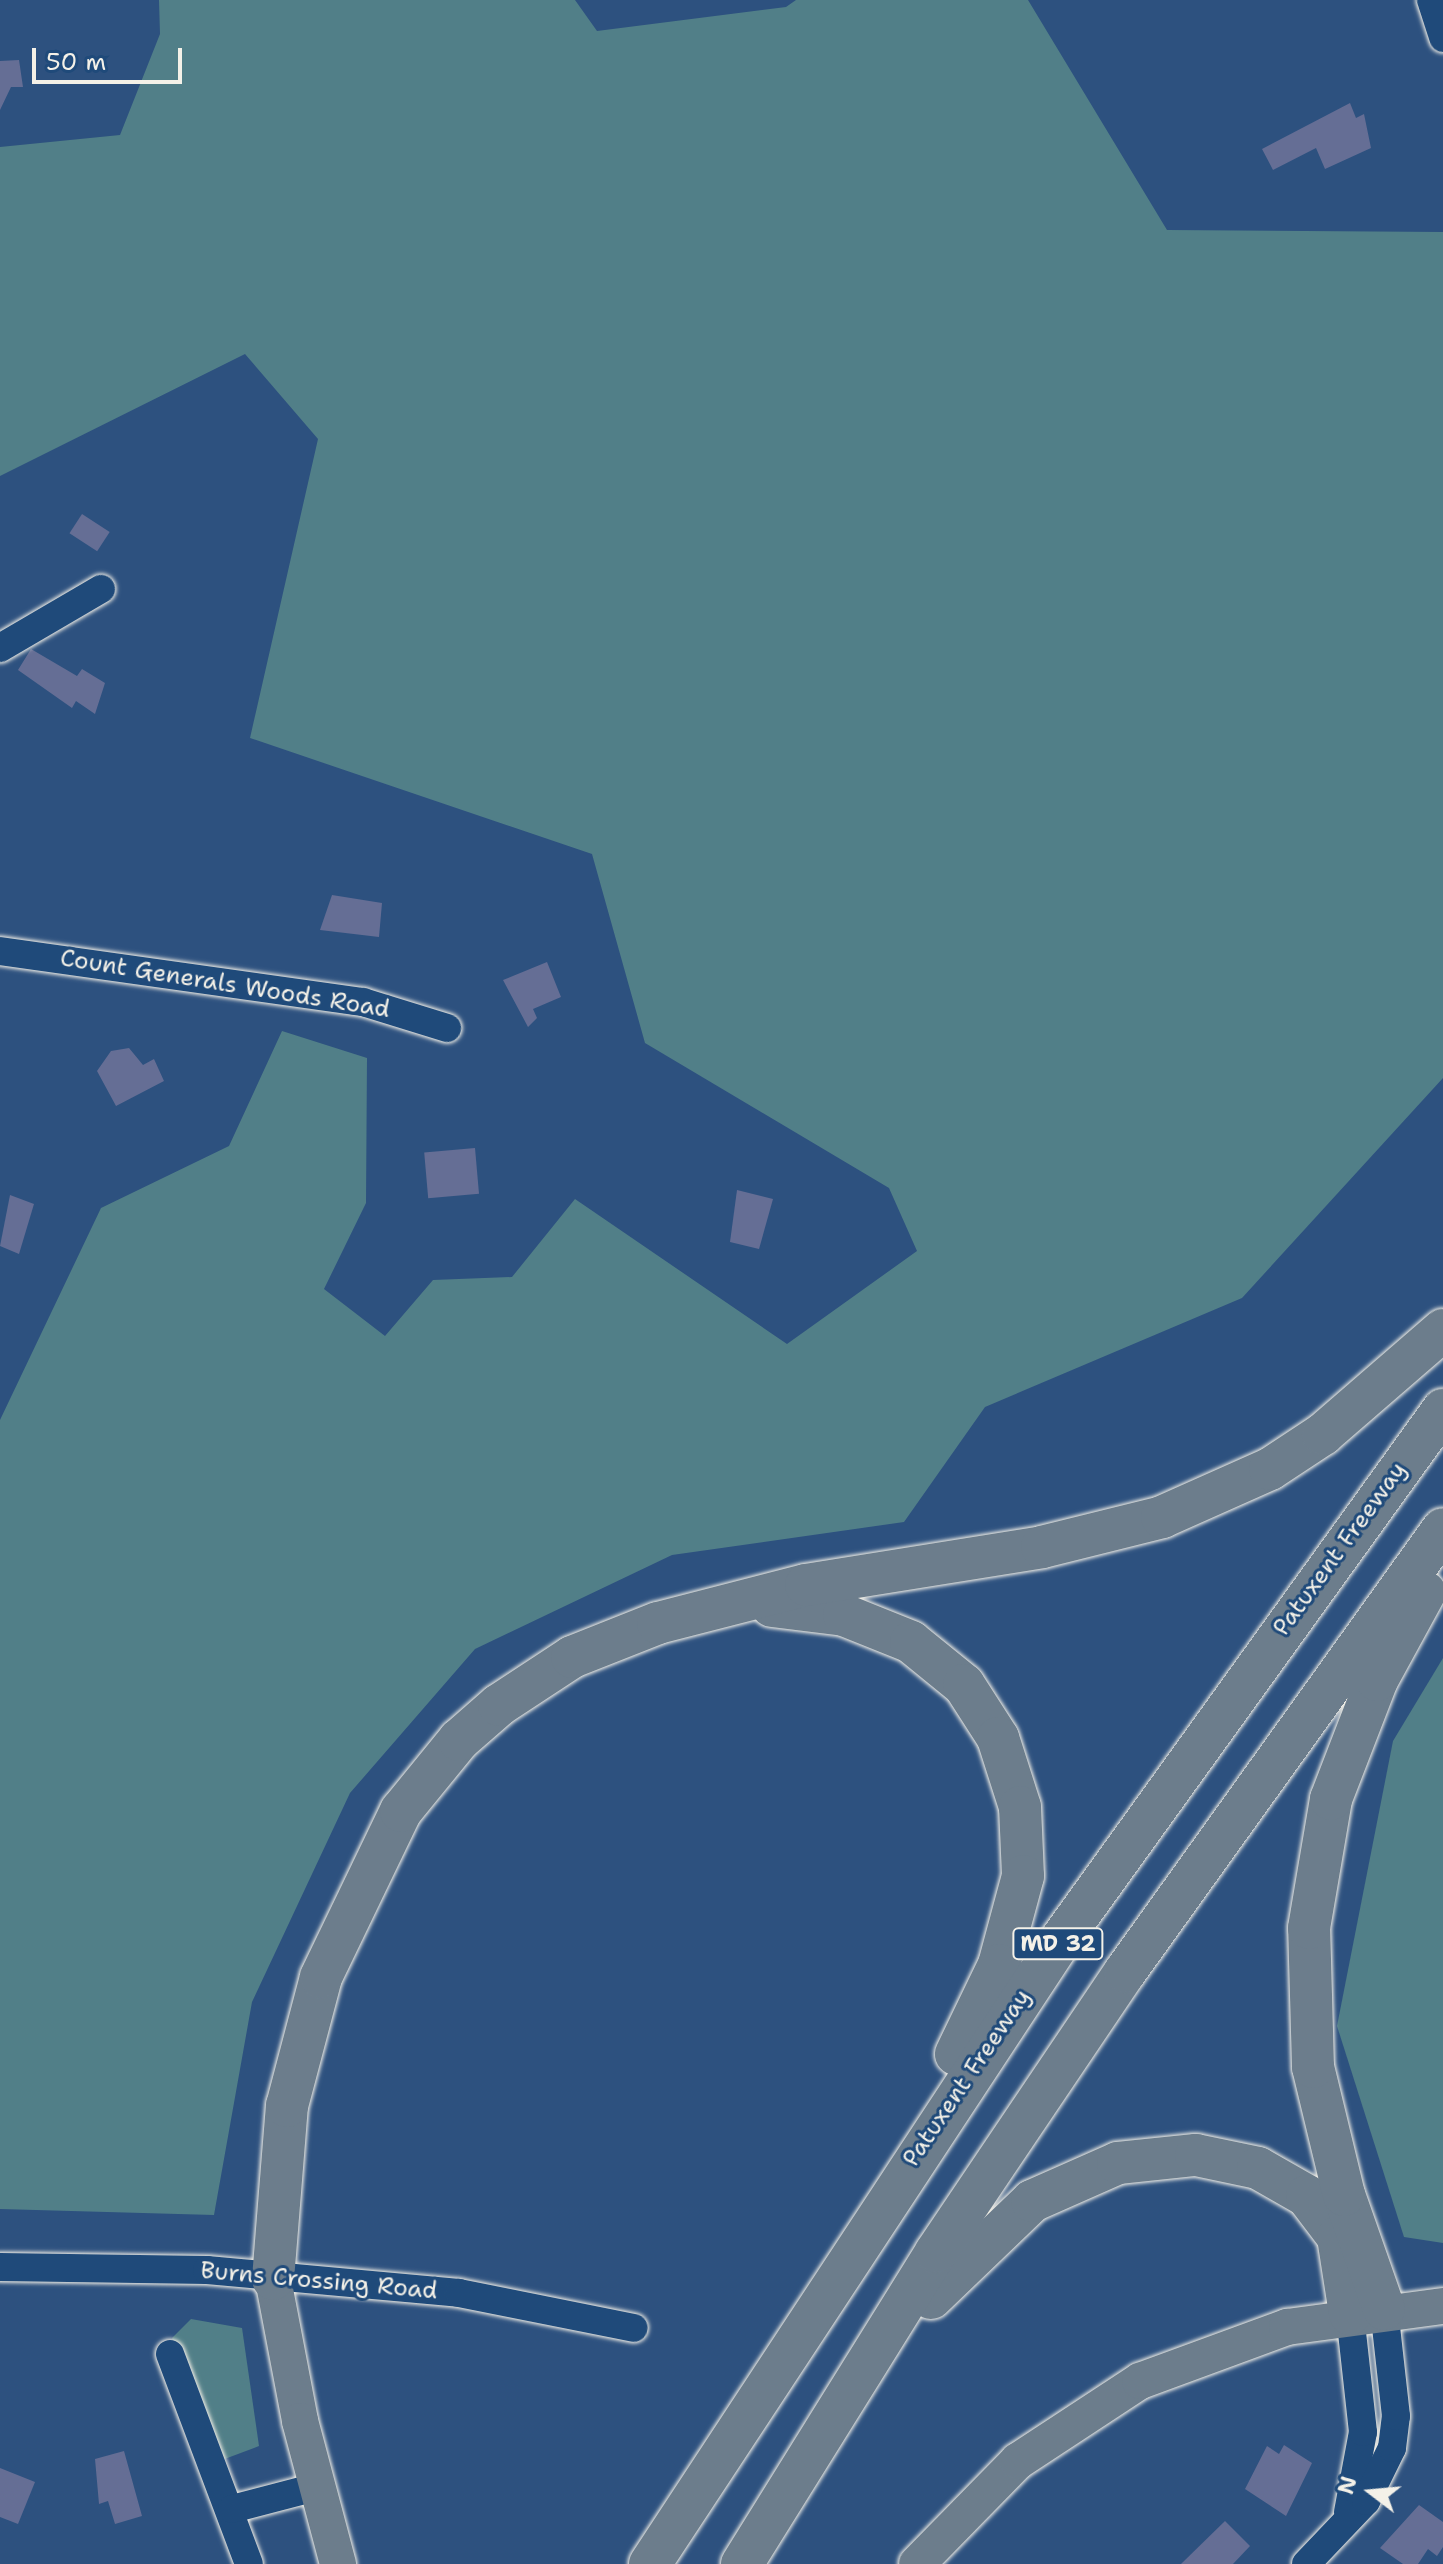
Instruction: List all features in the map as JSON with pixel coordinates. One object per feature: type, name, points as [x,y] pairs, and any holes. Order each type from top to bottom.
[{"type":"highway","points":[[273,2279],[278,2164],[297,2047],[348,1912],[401,1811],[459,1740],[538,1678],[614,1639],[703,1610],[1081,1539],[1162,1517],[1270,1469],[1323,1434],[1443,1330]]},
{"type":"highway","name":"Patuxent Freeway","points":[[650,2564],[1063,1937],[1443,1410]]},
{"type":"highway","name":"MD 32","points":[[742,2564],[805,2469],[936,2252],[1125,1972],[1443,1529]]},
{"type":"highway","points":[[1367,2312],[1344,2195],[1313,2067],[1309,1928],[1331,1799],[1352,1738],[1443,1563]]},
{"type":"highway","points":[[695,2493],[977,2017],[1016,1911],[1023,1844],[998,1738],[964,1685],[920,1648],[878,1626],[819,1610],[703,1610]]},
{"type":"highway","points":[[805,2469],[913,2320],[991,2233],[1032,2201],[1118,2163],[1196,2155],[1287,2181],[1338,2237],[1367,2312]]},
{"type":"main road","points":[[273,2279],[316,2487],[338,2564]]},
{"type":"main road","points":[[917,2564],[1018,2461],[1097,2406],[1214,2351],[1367,2312],[1443,2306]]},
{"type":"street","points":[[1431,0],[1443,38]]},
{"type":"street","points":[[0,648],[101,589]]},
{"type":"street","name":"Count Generals Woods Road","points":[[0,951],[363,1002],[447,1028]]},
{"type":"street","name":"Burns Crossing Road","points":[[0,2267],[207,2270],[273,2279],[459,2293],[634,2328]]},
{"type":"street","points":[[1306,2564],[1345,2524],[1363,2432],[1367,2312]]},
{"type":"street","points":[[170,2354],[232,2509],[249,2564]]},
{"type":"street","points":[[232,2509],[316,2487]]},
{"type":"green space","points":[[159,0],[575,0],[597,31],[786,7],[796,0],[1028,0],[1167,230],[1443,232],[1443,1078],[1242,1298],[985,1407],[904,1522],[672,1555],[475,1649],[350,1793],[252,2002],[214,2215],[0,2209],[0,1420],[101,1208],[229,1146],[282,1031],[367,1058],[366,1203],[324,1289],[385,1336],[433,1280],[512,1277],[575,1199],[787,1344],[917,1251],[889,1188],[645,1043],[592,854],[250,738],[318,439],[245,354],[0,476],[0,147],[120,135],[160,34]]},
{"type":"green space","points":[[1443,1658],[1443,2243],[1404,2237],[1337,2026],[1393,1741]]},
{"type":"green space","points":[[191,2319],[242,2328],[259,2446],[222,2460],[172,2338]]},
{"type":"building","points":[[19,60],[23,87],[11,87],[0,110],[0,61]]},
{"type":"building","points":[[1350,103],[1356,118],[1364,114],[1371,148],[1325,169],[1316,148],[1273,170],[1262,149]]},
{"type":"building","points":[[82,514],[110,532],[97,551],[69,533]]},
{"type":"building","points":[[31,649],[77,676],[82,669],[105,683],[95,714],[76,701],[72,708],[18,670]]},
{"type":"building","points":[[332,895],[382,903],[379,937],[320,930]]},
{"type":"building","points":[[547,962],[561,997],[533,1009],[537,1018],[528,1027],[503,980]]},
{"type":"building","points":[[129,1048],[143,1065],[154,1059],[164,1081],[116,1106],[97,1071],[111,1051]]},
{"type":"building","points":[[475,1148],[479,1194],[428,1198],[424,1152]]},
{"type":"building","points":[[737,1190],[773,1199],[759,1249],[730,1242]]},
{"type":"building","points":[[10,1195],[34,1204],[19,1254],[0,1246]]},
{"type":"building","points":[[1284,2445],[1312,2463],[1286,2516],[1245,2489],[1267,2446],[1279,2454]]},
{"type":"building","points":[[124,2451],[142,2516],[115,2524],[108,2501],[99,2504],[95,2459]]},
{"type":"building","points":[[0,2468],[35,2482],[18,2524],[0,2517]]},
{"type":"building","points":[[1419,2505],[1443,2522],[1443,2547],[1437,2556],[1428,2549],[1418,2564],[1403,2564],[1380,2548]]},
{"type":"building","points":[[1225,2521],[1250,2546],[1233,2564],[1181,2564]]}]
